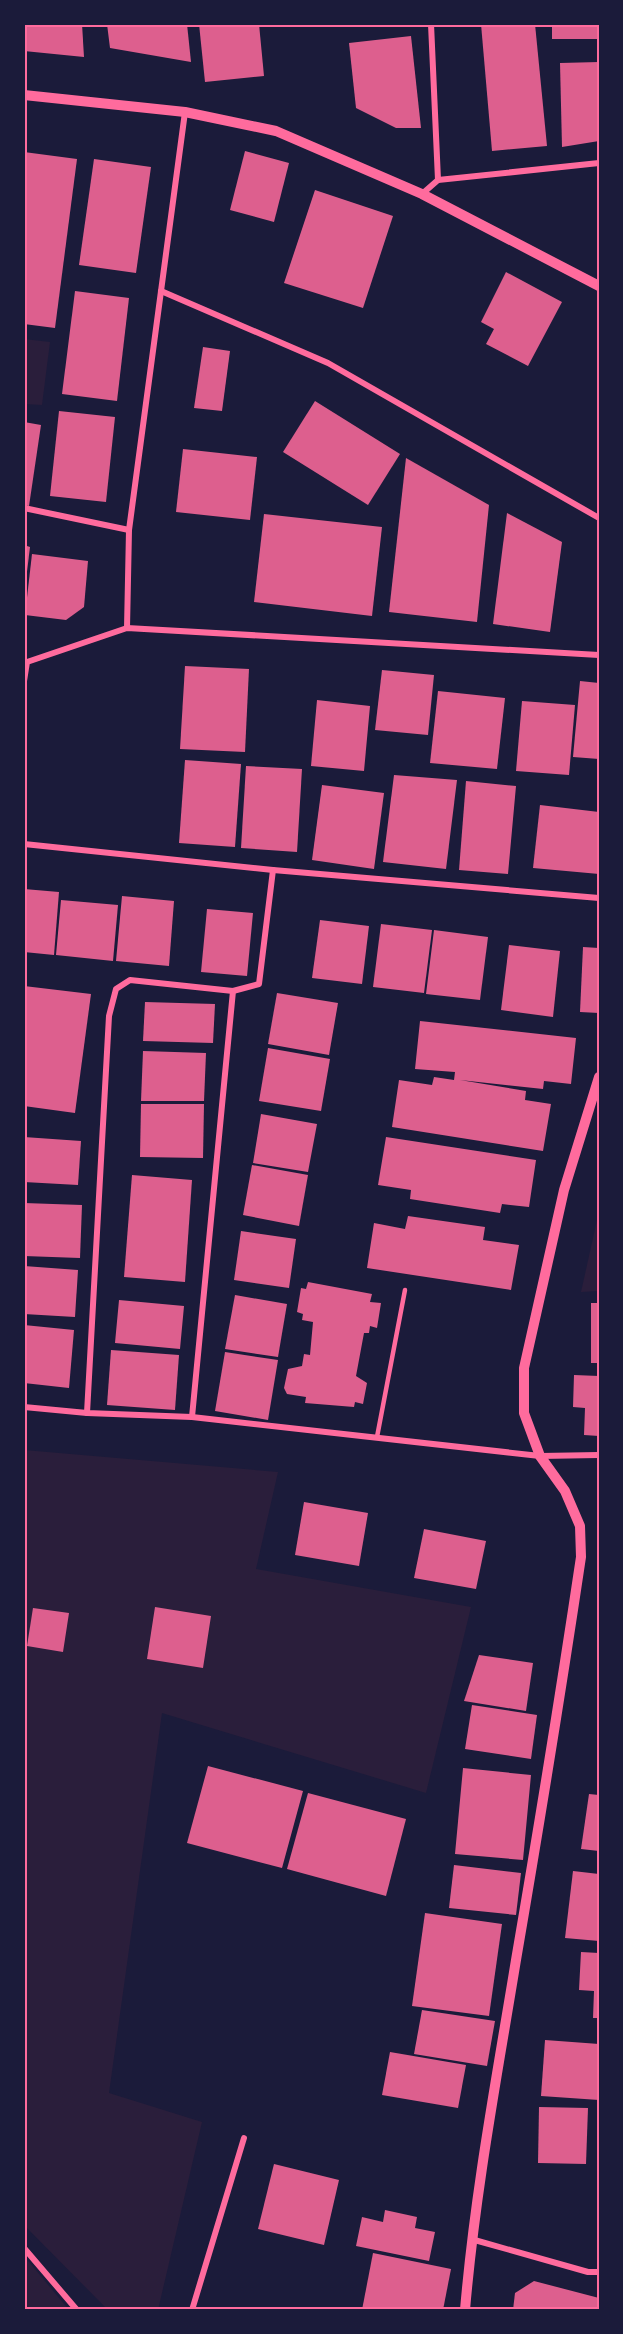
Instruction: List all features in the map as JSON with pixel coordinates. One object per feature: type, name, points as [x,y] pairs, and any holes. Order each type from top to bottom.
[{"type":"street","points":[[431,24],[438,180]]},
{"type":"street","points":[[24,95],[185,112],[276,131],[422,194],[599,286]]},
{"type":"street","points":[[127,628],[129,530],[185,112]]},
{"type":"street","points":[[422,194],[438,180],[599,163]]},
{"type":"street","points":[[161,291],[328,363],[599,518]]},
{"type":"street","points":[[24,508],[129,530]]},
{"type":"street","points":[[24,681],[27,662],[127,628],[599,655]]},
{"type":"street","points":[[24,844],[273,870],[599,898]]},
{"type":"street","points":[[87,1413],[109,1016],[116,990],[130,980],[233,991],[259,984],[273,870]]},
{"type":"street","points":[[192,1417],[233,991]]},
{"type":"street","points":[[465,2310],[471,2239],[481,2166],[553,1744],[581,1557],[580,1526],[565,1491],[540,1456],[524,1413],[524,1368],[564,1190],[599,1077]]},
{"type":"street","points":[[24,1407],[87,1413],[192,1417],[540,1456],[599,1455]]},
{"type":"street","points":[[192,2310],[244,2138]]},
{"type":"street","points":[[471,2239],[588,2272],[599,2272]]},
{"type":"street","points":[[24,2248],[77,2310]]},
{"type":"lane","points":[[377,1437],[405,1290]]},
{"type":"shaded area","points":[[24,339],[50,342],[42,405],[24,404]]},
{"type":"shaded area","points":[[599,1211],[599,1291],[581,1292]]},
{"type":"shaded area","points":[[24,1450],[278,1472],[256,1569],[471,1607],[426,1793],[162,1713],[109,2093],[202,2122],[158,2310],[108,2310],[24,2225]]},
{"type":"shaded area","points":[[24,2256],[69,2310],[24,2310]]},
{"type":"building","points":[[24,24],[82,24],[84,57],[24,51]]},
{"type":"building","points":[[107,24],[187,24],[191,62],[110,48]]},
{"type":"building","points":[[199,24],[259,24],[264,76],[205,82]]},
{"type":"building","points":[[481,24],[535,24],[547,146],[492,151]]},
{"type":"building","points":[[552,24],[599,24],[599,39],[552,39]]},
{"type":"building","points":[[411,36],[421,128],[396,128],[356,108],[349,43]]},
{"type":"building","points":[[599,62],[599,141],[562,147],[560,63]]},
{"type":"building","points":[[245,151],[289,163],[274,222],[230,210]]},
{"type":"building","points":[[24,152],[77,159],[55,328],[24,324]]},
{"type":"building","points":[[94,159],[151,167],[136,273],[79,265]]},
{"type":"building","points":[[315,190],[393,216],[363,308],[284,283]]},
{"type":"building","points":[[506,272],[562,302],[528,366],[486,344],[494,329],[481,322]]},
{"type":"building","points":[[75,291],[129,298],[117,401],[62,394]]},
{"type":"building","points":[[203,347],[230,351],[222,411],[194,408]]},
{"type":"building","points":[[315,401],[400,454],[368,505],[283,452]]},
{"type":"building","points":[[59,411],[115,417],[106,502],[50,496]]},
{"type":"building","points":[[24,422],[41,425],[29,506],[24,505]]},
{"type":"building","points":[[183,449],[257,457],[250,520],[176,512]]},
{"type":"building","points":[[406,458],[489,505],[477,622],[389,612]]},
{"type":"building","points":[[507,513],[562,542],[550,632],[493,624]]},
{"type":"building","points":[[264,514],[382,527],[372,616],[254,602]]},
{"type":"building","points":[[24,545],[30,547],[25,588],[24,588]]},
{"type":"building","points":[[32,554],[88,561],[84,607],[66,620],[25,615]]},
{"type":"building","points":[[185,666],[249,669],[245,752],[180,749]]},
{"type":"building","points":[[382,670],[434,675],[428,735],[375,730]]},
{"type":"building","points":[[580,681],[599,683],[599,759],[573,757]]},
{"type":"building","points":[[438,691],[505,698],[497,769],[430,763]]},
{"type":"building","points":[[317,700],[370,706],[364,771],[311,766]]},
{"type":"building","points":[[522,701],[575,705],[569,775],[516,771]]},
{"type":"building","points":[[185,760],[241,764],[235,847],[179,843]]},
{"type":"building","points":[[246,766],[302,769],[297,852],[241,848]]},
{"type":"building","points":[[394,775],[457,780],[446,869],[383,862]]},
{"type":"building","points":[[466,781],[516,786],[508,874],[459,870]]},
{"type":"building","points":[[322,785],[384,793],[374,869],[312,860]]},
{"type":"building","points":[[540,805],[599,812],[599,874],[533,868]]},
{"type":"building","points":[[24,889],[59,892],[54,955],[24,952]]},
{"type":"building","points":[[122,896],[174,901],[169,966],[116,961]]},
{"type":"building","points":[[61,900],[118,905],[113,961],[56,955]]},
{"type":"building","points":[[207,909],[253,913],[247,976],[201,972]]},
{"type":"building","points":[[320,920],[369,926],[362,984],[312,978]]},
{"type":"building","points":[[381,924],[432,930],[424,993],[373,987]]},
{"type":"building","points":[[434,930],[488,937],[480,1000],[426,994]]},
{"type":"building","points":[[509,945],[560,951],[553,1017],[501,1010]]},
{"type":"building","points":[[583,947],[599,948],[599,1013],[580,1012]]},
{"type":"building","points":[[24,986],[91,994],[75,1113],[24,1106]]},
{"type":"building","points":[[277,993],[338,1003],[329,1055],[268,1044]]},
{"type":"building","points":[[145,1002],[215,1004],[213,1043],[143,1041]]},
{"type":"building","points":[[420,1021],[576,1038],[571,1084],[544,1081],[543,1089],[460,1080],[526,1091],[525,1100],[551,1104],[543,1151],[392,1127],[399,1080],[432,1085],[434,1077],[454,1080],[455,1072],[415,1069]]},
{"type":"building","points":[[268,1048],[330,1059],[321,1111],[259,1101]]},
{"type":"building","points":[[143,1051],[206,1053],[204,1101],[141,1101]]},
{"type":"building","points":[[141,1104],[204,1104],[203,1158],[140,1157]]},
{"type":"building","points":[[261,1114],[317,1124],[308,1172],[253,1163]]},
{"type":"building","points":[[24,1137],[81,1141],[78,1185],[24,1182]]},
{"type":"building","points":[[386,1137],[536,1160],[529,1207],[502,1204],[500,1213],[410,1199],[411,1190],[378,1185]]},
{"type":"building","points":[[252,1165],[308,1175],[299,1226],[243,1215]]},
{"type":"building","points":[[132,1175],[192,1180],[185,1282],[124,1277]]},
{"type":"building","points":[[24,1203],[82,1205],[80,1258],[24,1256]]},
{"type":"building","points":[[408,1216],[485,1227],[483,1240],[519,1245],[511,1290],[367,1268],[374,1223],[405,1229]]},
{"type":"building","points":[[241,1231],[296,1239],[289,1288],[234,1280]]},
{"type":"building","points":[[24,1266],[78,1270],[75,1317],[24,1314]]},
{"type":"building","points":[[308,1282],[372,1294],[370,1302],[381,1303],[377,1328],[370,1326],[369,1333],[364,1333],[356,1376],[367,1383],[363,1404],[355,1402],[354,1407],[305,1403],[306,1397],[287,1394],[284,1388],[288,1369],[302,1366],[304,1354],[310,1355],[313,1322],[302,1320],[303,1314],[297,1312],[301,1288],[306,1289]]},
{"type":"building","points":[[235,1295],[287,1304],[278,1357],[225,1349]]},
{"type":"building","points":[[119,1300],[184,1306],[180,1349],[115,1343]]},
{"type":"building","points":[[591,1303],[599,1303],[599,1363],[591,1363]]},
{"type":"building","points":[[24,1325],[74,1330],[69,1388],[24,1383]]},
{"type":"building","points":[[111,1350],[179,1355],[175,1410],[107,1405]]},
{"type":"building","points":[[225,1352],[278,1360],[268,1420],[215,1411]]},
{"type":"building","points":[[574,1375],[599,1376],[599,1436],[584,1435],[585,1408],[573,1407]]},
{"type":"building","points":[[304,1502],[368,1513],[359,1566],[295,1555]]},
{"type":"building","points":[[424,1529],[486,1541],[476,1589],[414,1578]]},
{"type":"building","points":[[155,1607],[211,1616],[203,1668],[147,1659]]},
{"type":"building","points":[[33,1608],[69,1613],[63,1652],[27,1646]]},
{"type":"building","points":[[479,1655],[533,1663],[526,1711],[464,1701]]},
{"type":"building","points":[[472,1705],[537,1715],[531,1759],[465,1749]]},
{"type":"building","points":[[208,1766],[303,1791],[282,1868],[187,1843]]},
{"type":"building","points":[[463,1768],[531,1775],[523,1860],[455,1854]]},
{"type":"building","points":[[308,1793],[406,1819],[386,1896],[287,1869]]},
{"type":"building","points":[[589,1794],[599,1795],[599,1851],[581,1849]]},
{"type":"building","points":[[454,1865],[521,1873],[516,1915],[449,1908]]},
{"type":"building","points":[[573,1871],[599,1874],[599,1941],[565,1938]]},
{"type":"building","points":[[425,1913],[502,1924],[489,2016],[412,2006]]},
{"type":"building","points":[[581,1952],[599,1953],[599,2018],[593,2018],[594,1991],[579,1990]]},
{"type":"building","points":[[422,2010],[495,2021],[487,2066],[414,2054]]},
{"type":"building","points":[[545,2040],[599,2044],[599,2100],[541,2096]]},
{"type":"building","points":[[390,2052],[466,2065],[458,2108],[382,2095]]},
{"type":"building","points":[[539,2107],[588,2108],[586,2164],[538,2163]]},
{"type":"building","points":[[274,2164],[339,2180],[324,2245],[258,2229]]},
{"type":"building","points":[[385,2210],[417,2217],[415,2228],[435,2232],[429,2261],[356,2246],[362,2217],[383,2222]]},
{"type":"building","points":[[373,2253],[451,2269],[443,2310],[362,2310]]},
{"type":"building","points":[[534,2281],[599,2298],[599,2310],[513,2310],[515,2293]]}]
